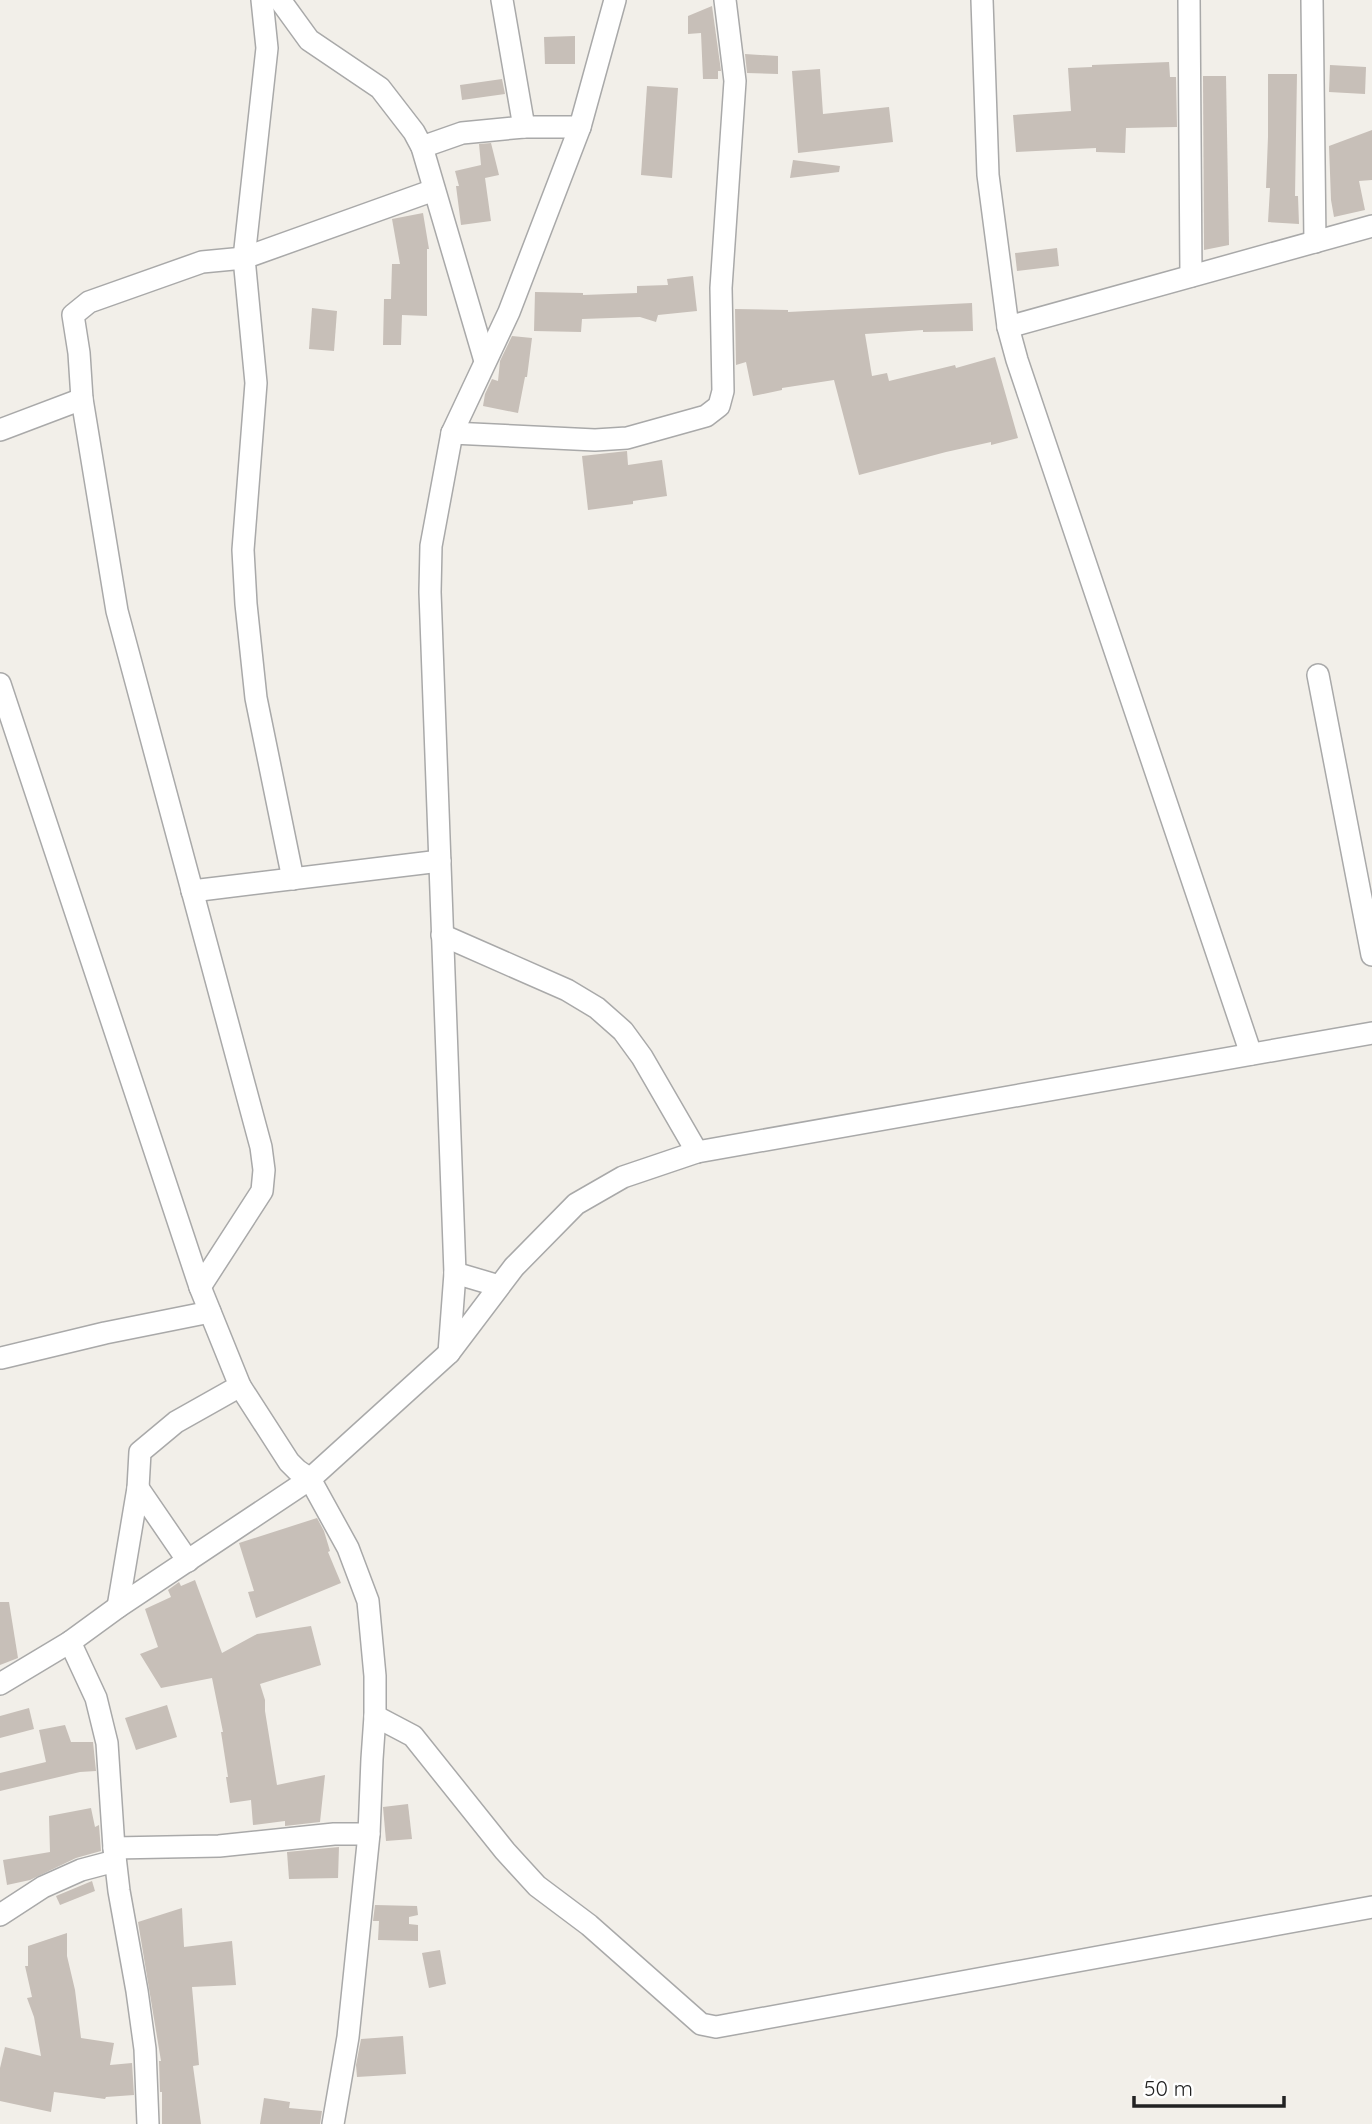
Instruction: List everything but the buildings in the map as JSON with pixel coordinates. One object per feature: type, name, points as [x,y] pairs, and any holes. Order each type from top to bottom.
[{"type":"street","points":[[262,0],[267,48],[244,258],[256,383],[243,550],[256,698],[293,879]]},
{"type":"street","points":[[280,0],[309,40],[380,88],[422,146],[485,361]]},
{"type":"street","points":[[502,0],[524,127]]},
{"type":"street","points":[[449,1353],[455,1273],[430,592],[431,546],[452,433],[509,312],[580,127],[615,0]]},
{"type":"street","points":[[452,433],[595,440],[627,438],[706,416],[719,406],[723,391],[722,261],[735,81],[725,0]]},
{"type":"street","points":[[982,0],[988,175],[1008,327],[1021,373],[1251,1054]]},
{"type":"street","points":[[1189,0],[1191,276]]},
{"type":"street","points":[[1312,0],[1315,242]]},
{"type":"street","points":[[422,146],[462,133],[524,127],[580,127]]},
{"type":"street","points":[[200,1287],[262,1191],[264,1170],[261,1147],[117,611],[82,399],[73,315],[89,302],[202,262],[244,258],[435,190]]},
{"type":"street","points":[[1008,327],[1372,226]]},
{"type":"street","points":[[0,430],[82,399]]},
{"type":"street","points":[[1318,675],[1372,955]]},
{"type":"street","points":[[0,684],[210,1312],[240,1386],[289,1462],[310,1479],[348,1548],[368,1601],[376,1716],[369,1834],[348,2037],[333,2124]]},
{"type":"street","points":[[192,891],[440,861]]},
{"type":"street","points":[[442,935],[567,990],[597,1008],[623,1031],[642,1057],[696,1152]]},
{"type":"street","points":[[0,1684],[70,1642],[310,1479],[449,1353],[514,1267],[576,1204],[623,1177],[696,1152],[1372,1033]]},
{"type":"street","points":[[455,1273],[499,1286]]},
{"type":"street","points":[[1,1358],[210,1312]]},
{"type":"street","points":[[118,1608],[138,1488],[140,1452],[176,1422],[240,1386]]},
{"type":"street","points":[[138,1488],[188,1561]]},
{"type":"street","points":[[70,1642],[96,1699],[107,1743],[114,1854],[145,2049],[148,2124]]},
{"type":"street","points":[[376,1716],[413,1735],[505,1851],[537,1886],[589,1926],[701,2024],[716,2027],[1372,1907]]},
{"type":"street","points":[[0,1915],[55,1881],[114,1854],[334,1834],[369,1834]]}]
